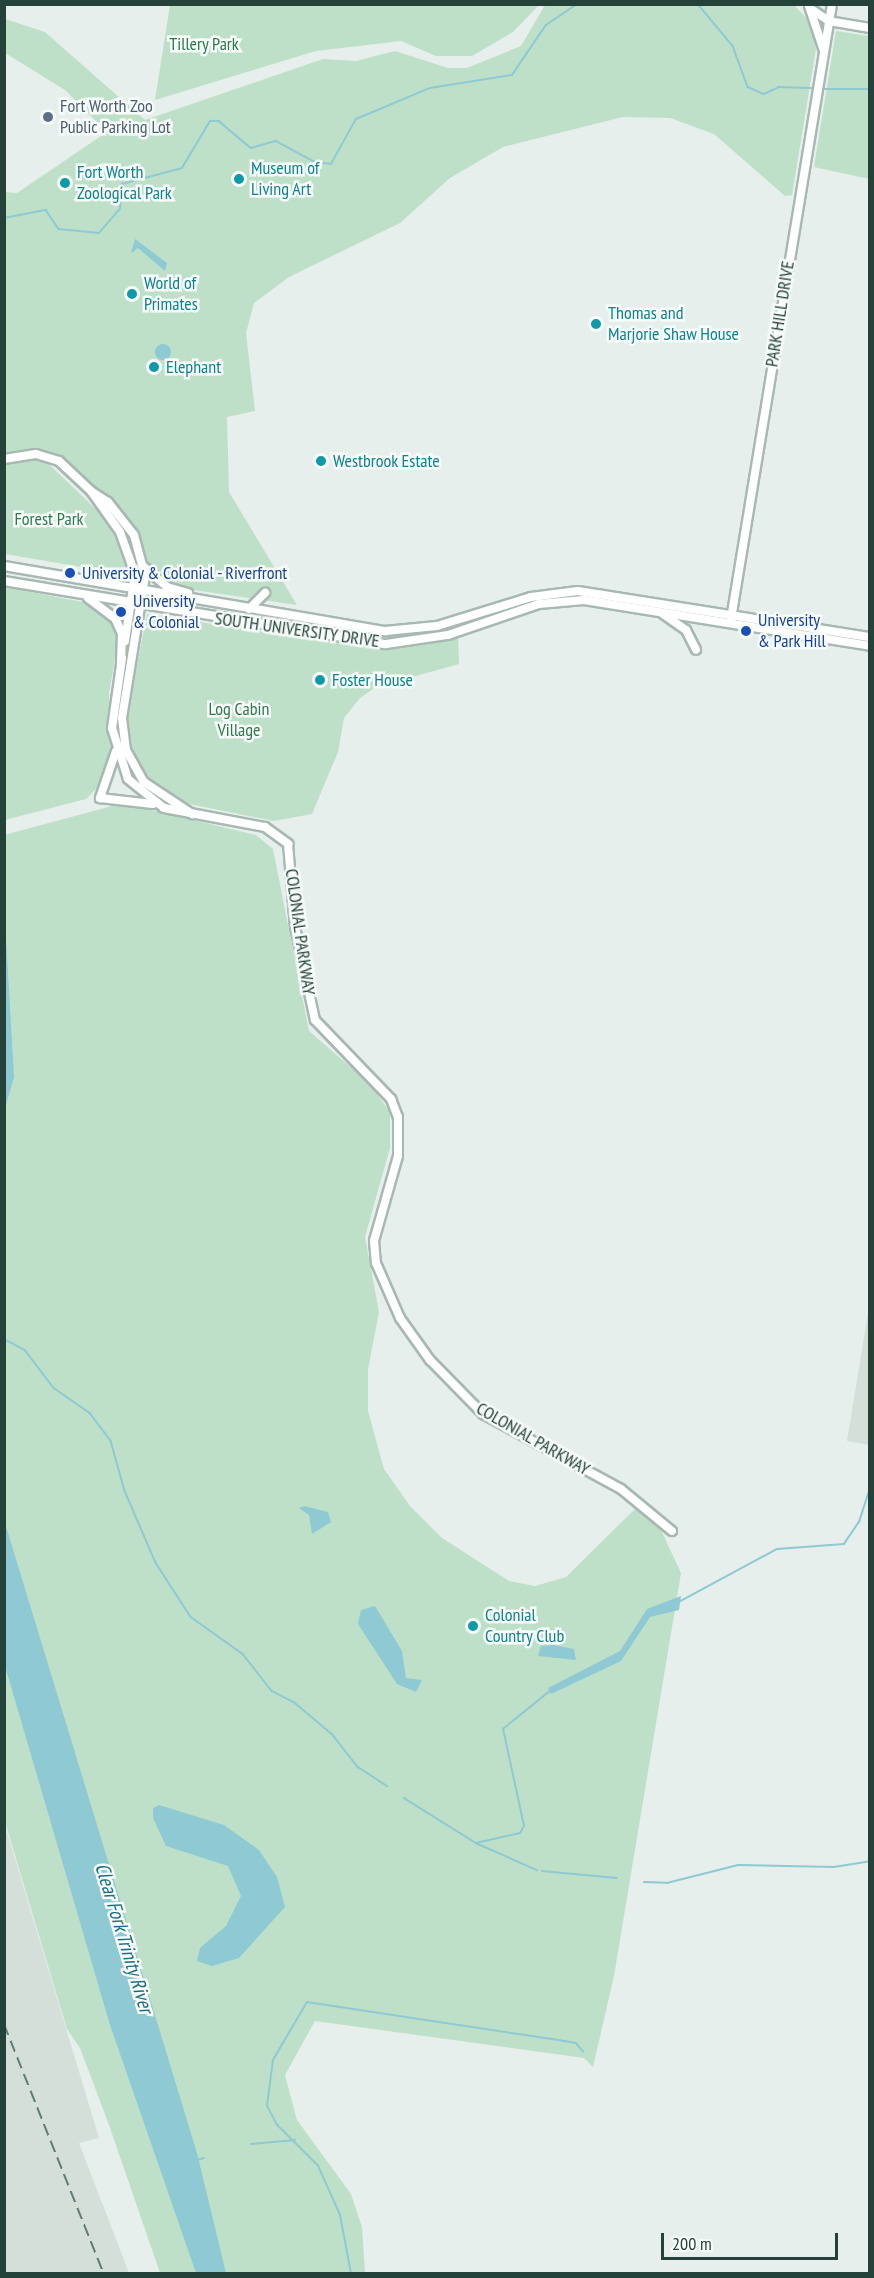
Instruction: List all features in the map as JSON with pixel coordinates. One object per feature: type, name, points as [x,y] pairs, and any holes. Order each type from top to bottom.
[{"type":"main road","points":[[808,5],[829,21]]},
{"type":"main road","points":[[808,5],[824,51]]},
{"type":"main road","name":"SOUTH UNIVERSITY DRIVE","points":[[4,566],[249,609],[405,631],[531,597],[578,591],[870,646]]},
{"type":"main road","points":[[143,566],[166,586],[231,606]]},
{"type":"main road","name":"SOUTH UNIVERSITY DRIVE","points":[[4,581],[141,606],[386,644],[448,635],[514,610],[556,601],[599,600],[657,611],[870,637]]},
{"type":"main road","points":[[249,609],[265,593]]},
{"type":"main road","points":[[79,594],[115,618],[122,634],[121,664]]},
{"type":"main road","points":[[657,611],[686,630],[696,650]]},
{"type":"street","name":"PARK HILL DRIVE","points":[[731,619],[832,4]]},
{"type":"street","points":[[829,21],[870,28]]},
{"type":"street","points":[[4,459],[52,457],[127,523],[143,566],[144,591],[122,718],[126,750],[138,773],[153,790],[192,814]]},
{"type":"street","points":[[91,491],[128,545],[133,590],[112,715],[116,749],[128,779],[161,805]]},
{"type":"street","points":[[116,749],[100,798],[161,805],[192,814]]},
{"type":"street","name":"COLONIAL PARKWAY","points":[[192,814],[265,827],[282,839],[289,850],[295,926],[315,1020],[391,1099],[398,1117],[398,1156],[374,1241],[376,1263],[400,1318],[430,1360],[483,1414],[621,1489],[672,1531]]},
{"type":"shaded area","points":[[869,1307],[869,1445],[847,1441]]},
{"type":"shaded area","points":[[4,1822],[99,2138],[79,2143],[129,2273],[5,2273]]},
{"type":"green space","name":"Tillery Park","points":[[170,5],[539,5],[513,32],[472,56],[436,56],[401,41],[316,51],[155,100]]},
{"type":"green space","name":"Forest Park","points":[[545,5],[794,5],[810,22],[816,49],[792,195],[785,196],[714,134],[670,118],[623,117],[503,147],[450,178],[400,223],[289,277],[254,303],[246,333],[255,411],[227,417],[229,492],[297,605],[173,587],[151,568],[120,509],[56,454],[44,451],[35,451],[100,513],[121,547],[128,575],[5,554],[4,192],[17,193],[107,132],[65,90],[5,53],[5,19],[45,32],[145,120],[323,59],[356,61],[395,51],[448,68],[467,68],[521,46]]},
{"type":"green space","points":[[836,31],[869,36],[869,179],[814,167]]},
{"type":"green space","points":[[5,587],[124,610],[109,693],[112,757],[105,780],[86,799],[5,820]]},
{"type":"green space","name":"Log Cabin Village","points":[[147,614],[379,649],[458,635],[459,664],[376,687],[360,698],[344,718],[338,752],[312,814],[274,821],[174,801],[141,772],[125,726]]},
{"type":"green space","name":"Colonial Country Club","points":[[123,803],[256,835],[273,849],[309,1031],[369,1083],[390,1112],[390,1148],[365,1237],[379,1312],[368,1369],[368,1411],[384,1469],[410,1506],[442,1538],[509,1581],[535,1586],[566,1577],[636,1508],[661,1530],[681,1573],[614,1976],[593,2067],[584,2058],[315,2021],[285,2075],[297,2120],[351,2194],[362,2227],[365,2273],[160,2273],[80,2048],[67,2029],[5,1822],[4,835]]},
{"type":"water","points":[[135,239],[167,263],[165,271],[138,248],[131,253]]},
{"type":"water","points":[[160,344],[166,344],[171,352],[169,358],[160,360],[155,355],[155,349]]},
{"type":"water","points":[[4,922],[14,1077],[5,1108]]},
{"type":"water","points":[[304,1506],[328,1512],[331,1522],[312,1534],[309,1515],[299,1508]]},
{"type":"water","name":"Clear Fork Trinity River","points":[[5,1523],[197,2153],[226,2273],[196,2273],[110,2025],[5,1666]]},
{"type":"water","points":[[681,1596],[679,1610],[650,1617],[621,1661],[551,1694],[548,1688],[620,1651],[647,1609]]},
{"type":"water","points":[[375,1606],[402,1651],[406,1678],[422,1680],[416,1692],[397,1684],[358,1624],[361,1610]]},
{"type":"water","points":[[554,1645],[574,1649],[576,1660],[538,1656],[541,1646]]},
{"type":"water","points":[[159,1805],[224,1825],[259,1850],[277,1877],[285,1907],[239,1958],[212,1966],[197,1961],[200,1948],[226,1926],[241,1896],[228,1866],[166,1846],[153,1818],[153,1808]]},
{"type":"waterway","points":[[4,218],[46,210],[59,229],[99,233],[120,209],[122,184],[182,168],[210,121],[219,121],[251,148],[276,141],[313,161],[331,164],[356,119],[430,88],[512,75],[546,25],[577,4]]},
{"type":"waterway","points":[[698,4],[733,46],[748,87],[764,94],[779,87],[815,88]]},
{"type":"waterway","points":[[823,89],[870,89]]},
{"type":"waterway","points":[[4,1339],[25,1350],[54,1388],[90,1413],[111,1441],[125,1491],[156,1563],[191,1617],[243,1654],[272,1691],[294,1702],[332,1734],[358,1767],[387,1786]]},
{"type":"waterway","points":[[679,1602],[777,1549],[844,1544],[859,1522],[870,1489]]},
{"type":"waterway","points":[[404,1798],[476,1843],[520,1833],[524,1826],[503,1729],[550,1691]]},
{"type":"waterway","points":[[476,1843],[537,1870]]},
{"type":"waterway","points":[[644,1882],[667,1883],[738,1865],[834,1867],[870,1861]]},
{"type":"waterway","points":[[542,1871],[617,1878]]},
{"type":"waterway","points":[[351,2274],[340,2215],[318,2166],[277,2125],[267,2106],[273,2060],[307,2002],[576,2043],[583,2051]]},
{"type":"waterway","points":[[251,2144],[295,2140]]},
{"type":"waterway","points":[[197,2160],[204,2158]]},
{"type":"railway","points":[[4,2024],[104,2274]]},
{"type":"place","name":"Fort Worth Zoo Public Parking Lot","points":[[48,117]]},
{"type":"place","name":"Museum of Living Art","points":[[239,179]]},
{"type":"place","name":"Fort Worth Zoological Park","points":[[65,183]]},
{"type":"place","name":"World of Primates","points":[[132,294]]},
{"type":"place","name":"Thomas and Marjorie Shaw House","points":[[596,324]]},
{"type":"place","name":"Elephant","points":[[154,367]]},
{"type":"place","name":"Westbrook Estate","points":[[321,461]]},
{"type":"place","name":"University & Colonial - Riverfront","points":[[70,573]]},
{"type":"place","name":"University & Colonial","points":[[121,612]]},
{"type":"place","name":"University & Park Hill","points":[[746,631]]},
{"type":"place","name":"Foster House","points":[[320,680]]},
{"type":"place","name":"Colonial Country Club","points":[[473,1626]]}]
